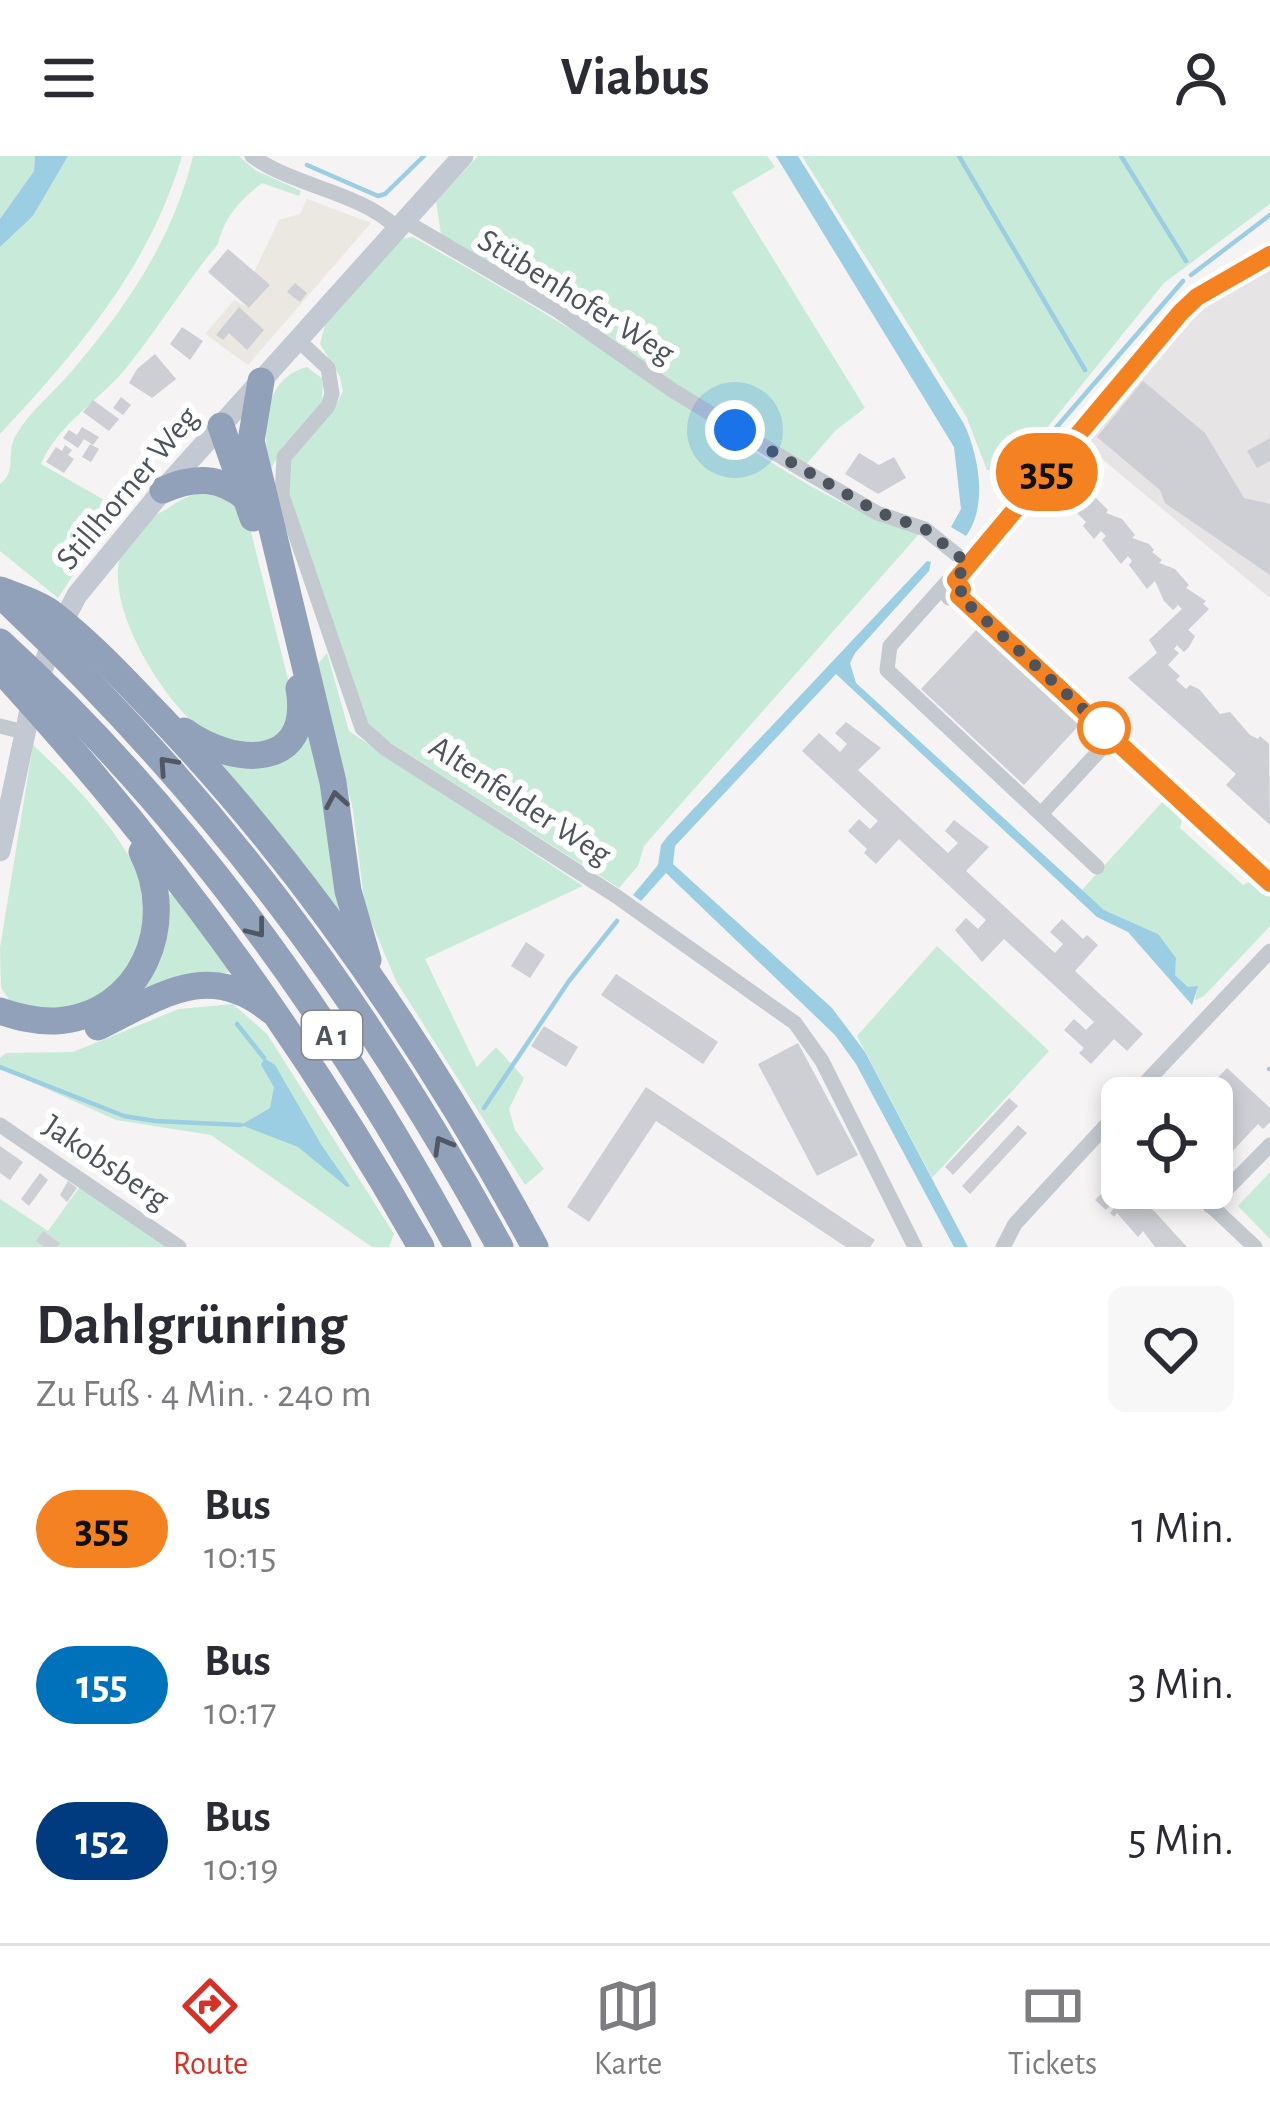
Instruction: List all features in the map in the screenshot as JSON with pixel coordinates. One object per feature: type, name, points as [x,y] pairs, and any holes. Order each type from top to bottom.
[{"type":"highway","points":[[261,381],[251,441],[333,782],[351,903],[381,992]]},
{"type":"highway","points":[[220,425],[251,441]]},
{"type":"highway","points":[[68,643],[197,740],[230,755],[268,754],[292,738],[299,723],[300,692],[248,499],[220,425]]},
{"type":"highway","points":[[163,490],[206,479],[248,499]]},
{"type":"highway","name":"A 1","points":[[0,592],[68,643],[305,933],[424,1114],[500,1247]]},
{"type":"highway","name":"A 1","points":[[0,642],[39,712],[185,837],[277,956],[394,1135],[458,1247]]},
{"type":"highway","points":[[145,702],[243,810],[381,992],[536,1241]]},
{"type":"highway","points":[[39,712],[118,806],[292,1032],[421,1247]]},
{"type":"highway","points":[[0,1011],[43,1021],[74,1018],[116,998],[141,971],[156,935],[158,899],[146,860],[118,806]]},
{"type":"highway","points":[[0,1032],[65,1037],[98,1027],[171,991],[208,984],[256,999],[292,1032]]},
{"type":"main road","name":"Stillhorner Weg","points":[[0,851],[39,712],[42,666],[70,607],[95,569],[464,156]]},
{"type":"street","name":"Stübenhofer Weg","points":[[252,156],[288,176],[383,214],[557,310],[672,390],[887,517],[925,529],[967,563]]},
{"type":"street","points":[[280,156],[288,176]]},
{"type":"street","points":[[1097,867],[887,670],[890,646],[953,589],[967,563],[1181,312],[1197,297],[1270,255]]},
{"type":"street","name":"Altenfelder Weg","points":[[297,339],[328,368],[332,394],[328,406],[284,457],[282,495],[362,728],[386,749],[616,896],[795,1023],[822,1060],[915,1247]]},
{"type":"street","points":[[953,589],[1270,883]]},
{"type":"street","points":[[0,726],[39,712]]},
{"type":"street","points":[[1041,814],[1113,736]]},
{"type":"street","points":[[1151,1077],[1270,951]]},
{"type":"street","name":"Jakobsberg","points":[[0,1125],[179,1247]]},
{"type":"street","points":[[1003,1247],[1015,1224],[1101,1135]]},
{"type":"street","points":[[1233,1183],[1270,1145]]},
{"type":"street","points":[[1213,1209],[1255,1247]]},
{"type":"shaded area","points":[[307,199],[371,223],[248,365],[205,334],[234,300],[250,308],[269,286],[254,272],[279,220],[300,214]]},
{"type":"shaded area","points":[[1270,268],[1270,598],[1084,444],[1204,307]]},
{"type":"green space","points":[[0,156],[35,156],[34,171],[0,219]]},
{"type":"green space","points":[[68,156],[182,156],[151,235],[108,306],[0,434],[0,247],[33,216]]},
{"type":"green space","points":[[193,156],[239,156],[255,170],[301,191],[299,196],[262,183],[246,197],[229,218],[218,244],[134,357],[48,450],[41,464],[122,510],[101,536],[92,530],[64,563],[75,572],[58,598],[0,551],[0,484],[9,473],[16,435],[91,348],[145,271],[173,216]]},
{"type":"green space","points":[[478,156],[767,156],[775,167],[732,192],[865,408],[836,430],[803,468],[442,241],[436,201]]},
{"type":"green space","points":[[802,156],[1270,156],[1270,204],[1164,283],[1013,470],[987,470],[966,416]]},
{"type":"green space","points":[[413,237],[585,339],[809,485],[919,534],[644,846],[638,866],[619,888],[366,723],[289,494],[290,460],[343,391],[320,344],[325,325],[400,239]]},
{"type":"green space","points":[[307,367],[323,379],[322,402],[284,445],[270,470],[266,440],[273,395],[292,373]]},
{"type":"green space","points":[[207,492],[233,505],[250,528],[294,703],[289,726],[260,750],[206,733],[172,700],[141,652],[121,599],[118,575],[129,539],[149,516]]},
{"type":"green space","points":[[327,653],[349,731],[583,886],[425,959],[477,1067],[496,1047],[524,1078],[509,1109],[515,1130],[544,1169],[525,1185],[396,981],[365,907],[353,810],[317,665]]},
{"type":"green space","points":[[311,712],[343,919],[214,757],[234,764]]},
{"type":"green space","points":[[33,745],[106,823],[130,858],[142,895],[139,938],[120,977],[87,1002],[65,1008],[10,1001],[1,988],[0,948]]},
{"type":"green space","points":[[1165,799],[1183,816],[1180,828],[1243,885],[1255,879],[1270,893],[1270,926],[1195,1000],[1197,987],[1188,987],[1175,975],[1158,934],[1104,910],[1081,891]]},
{"type":"green space","points":[[177,893],[241,973],[203,974],[143,991],[165,896]]},
{"type":"green space","points":[[937,946],[1049,1051],[932,1178],[857,1036]]},
{"type":"green space","points":[[233,1004],[267,1034],[394,1234],[389,1247],[372,1247],[211,1135],[116,1120],[0,1068],[0,1058],[6,1053],[73,1052],[179,1009]]},
{"type":"green space","points":[[1270,1172],[1270,1239],[1238,1206]]},
{"type":"green space","points":[[81,1185],[170,1247],[0,1247],[0,1199],[48,1231]]},
{"type":"water","points":[[35,156],[68,156],[33,216],[0,247],[0,219],[34,171]]},
{"type":"water","points":[[776,156],[798,156],[964,424],[979,481],[977,510],[966,536],[951,527],[961,509],[954,447]]},
{"type":"water","points":[[931,562],[929,571],[855,653],[850,663],[856,683],[1104,910],[1158,934],[1176,958],[1175,975],[1188,987],[1198,986],[1192,1005],[1128,932],[1097,917],[836,674],[675,846],[673,864],[832,1008],[865,1052],[968,1247],[954,1247],[856,1064],[835,1035],[666,873],[641,901],[633,895],[658,865],[667,837]]},
{"type":"water","points":[[264,1058],[275,1065],[350,1186],[298,1147],[241,1125],[270,1108],[274,1087],[261,1065]]},
{"type":"building","points":[[228,249],[270,285],[249,308],[208,272]]},
{"type":"building","points":[[295,283],[307,293],[300,302],[287,292]]},
{"type":"building","points":[[239,307],[264,330],[247,350],[229,333],[223,340],[216,335]]},
{"type":"building","points":[[182,327],[203,341],[190,360],[170,344]]},
{"type":"building","points":[[155,354],[176,379],[152,398],[129,383]]},
{"type":"building","points":[[1143,381],[1205,433],[1244,498],[1270,504],[1270,575],[1165,503],[1160,490],[1097,437]]},
{"type":"building","points":[[121,397],[131,405],[123,415],[113,408]]},
{"type":"building","points":[[93,400],[119,419],[109,431],[83,412]]},
{"type":"building","points":[[82,427],[99,437],[93,445],[84,439],[78,448],[63,438],[69,430],[77,435]]},
{"type":"building","points":[[1270,438],[1270,461],[1257,468],[1247,451]]},
{"type":"building","points":[[90,444],[99,449],[91,462],[82,457]]},
{"type":"building","points":[[65,445],[74,459],[64,473],[46,462],[56,447],[62,451]]},
{"type":"building","points":[[859,453],[879,465],[894,457],[906,478],[878,494],[845,474]]},
{"type":"building","points":[[1080,473],[1106,513],[1122,519],[1135,535],[1132,538],[1149,544],[1162,560],[1159,563],[1175,569],[1189,585],[1186,588],[1206,601],[1203,604],[1209,609],[1188,630],[1195,636],[1189,647],[1184,652],[1177,645],[1174,649],[1179,653],[1168,665],[1186,689],[1190,685],[1199,689],[1220,714],[1230,712],[1250,735],[1269,744],[1270,825],[1226,785],[1236,774],[1128,678],[1157,653],[1149,640],[1182,609],[1178,605],[1173,610],[1164,601],[1155,581],[1147,589],[1129,565],[1128,556],[1121,564],[1102,540],[1106,536],[1101,531],[1094,539],[1073,505],[1066,513],[1051,496]]},
{"type":"building","points":[[979,627],[1082,722],[1024,785],[921,689]]},
{"type":"building","points":[[846,722],[881,748],[858,770],[948,853],[958,843],[945,831],[954,820],[989,847],[966,871],[1055,953],[1063,944],[1050,932],[1062,919],[1083,939],[1087,935],[1098,945],[1075,971],[1143,1034],[1127,1051],[1114,1039],[1091,1064],[1079,1053],[1084,1048],[1064,1030],[1074,1019],[1086,1030],[1094,1022],[1004,939],[982,962],[955,930],[966,918],[978,929],[986,920],[899,839],[876,864],[864,853],[867,849],[848,831],[859,819],[870,829],[878,821],[802,751],[819,733],[840,752],[847,744],[835,733]]},
{"type":"building","points":[[526,942],[545,955],[530,978],[511,966]]},
{"type":"building","points":[[616,974],[718,1042],[703,1064],[601,995]]},
{"type":"building","points":[[544,1026],[578,1047],[566,1067],[531,1046]]},
{"type":"building","points":[[798,1043],[858,1155],[817,1176],[758,1064]]},
{"type":"building","points":[[1227,1068],[1270,1108],[1270,1122],[1263,1129],[1258,1124],[1233,1151],[1233,1077],[1219,1077]]},
{"type":"building","points":[[646,1087],[875,1240],[870,1247],[846,1247],[656,1121],[589,1222],[567,1207]]},
{"type":"building","points":[[1009,1098],[1018,1106],[953,1175],[945,1167]]},
{"type":"building","points":[[1018,1125],[1027,1133],[970,1194],[962,1186]]},
{"type":"building","points":[[0,1146],[23,1162],[10,1180],[0,1173]]},
{"type":"building","points":[[40,1173],[48,1180],[29,1206],[21,1199]]},
{"type":"building","points":[[68,1181],[77,1188],[67,1202],[60,1195]]},
{"type":"building","points":[[1113,1209],[1151,1209],[1187,1247],[1155,1247],[1143,1231],[1138,1237],[1117,1213],[1114,1217],[1110,1213]]},
{"type":"building","points":[[43,1231],[60,1243],[57,1247],[36,1241]]},
{"type":"waterway","points":[[307,165],[378,196],[424,156]]},
{"type":"waterway","points":[[959,156],[1085,370]]},
{"type":"waterway","points":[[1121,156],[1186,261]]},
{"type":"waterway","points":[[1191,275],[1270,215]]},
{"type":"waterway","points":[[1016,474],[1183,281]]},
{"type":"waterway","points":[[484,1108],[569,981],[617,921]]},
{"type":"waterway","points":[[237,1024],[264,1058]]},
{"type":"waterway","points":[[0,1067],[124,1116],[241,1125]]},
{"type":"bus line","name":"355","points":[[1270,255],[1197,297],[1181,312],[956,580],[962,589],[959,596],[1270,883]]},
{"type":"route","points":[[735,430],[866,506],[925,529],[942,542],[967,563],[956,580],[962,589],[959,596],[1104,728]]}]
